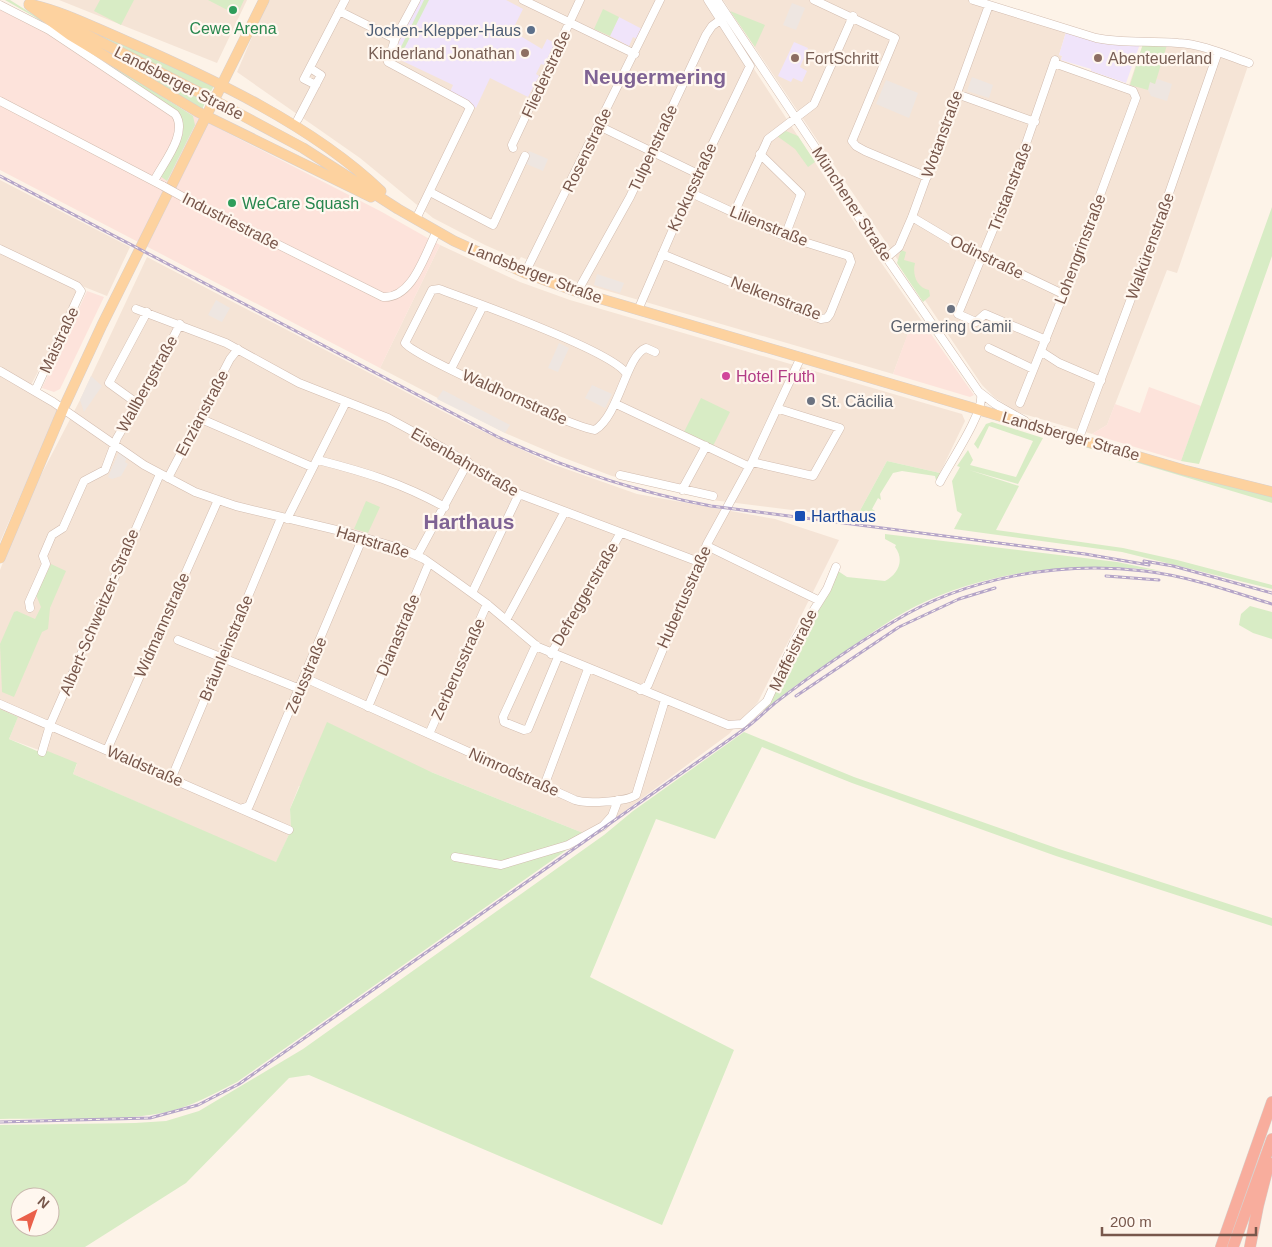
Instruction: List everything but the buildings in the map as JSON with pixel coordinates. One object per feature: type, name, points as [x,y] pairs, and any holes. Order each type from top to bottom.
[{"type":"highway","points":[[1221,1247],[1272,1102]]},
{"type":"highway","points":[[1233,1247],[1272,1139]]},
{"type":"highway","points":[[1250,1247],[1258,1206],[1272,1153]]},
{"type":"main road","points":[[0,558],[63,409],[124,281],[264,0]]},
{"type":"main road","points":[[24,2],[71,18],[223,85],[361,172],[390,203]]},
{"type":"main road","points":[[24,2],[70,35],[185,105],[365,194],[390,203]]},
{"type":"main road","name":"Landsberger Straße","points":[[24,2],[304,148],[437,231],[491,259],[525,273],[581,293],[638,310],[1162,463],[1272,492]]},
{"type":"main road","points":[[202,75],[216,76],[232,67]]},
{"type":"main road","points":[[232,67],[236,86],[248,99]]},
{"type":"main road","points":[[185,105],[196,118],[199,133]]},
{"type":"main road","points":[[199,133],[214,127],[229,128]]},
{"type":"street","points":[[316,85],[304,78],[345,0]]},
{"type":"street","points":[[416,0],[395,38],[387,60],[390,65],[466,104],[470,108],[416,219]]},
{"type":"street","name":"Fliederstraße","points":[[513,148],[512,145],[580,0]]},
{"type":"street","name":"Rosenstraße","points":[[525,273],[635,54],[660,0]]},
{"type":"street","points":[[708,0],[724,17]]},
{"type":"street","name":"Münchener Straße","points":[[717,0],[724,17],[978,391]]},
{"type":"street","points":[[814,0],[852,16],[895,38],[852,140],[856,146],[864,151],[927,177]]},
{"type":"street","points":[[972,0],[1112,42],[1178,42],[1218,52],[1249,63]]},
{"type":"street","points":[[526,1],[635,54]]},
{"type":"street","points":[[0,5],[49,30],[172,111],[180,121],[179,134],[154,181]]},
{"type":"street","name":"Wotanstraße","points":[[886,258],[899,247],[912,217],[989,5]]},
{"type":"street","points":[[339,11],[395,38]]},
{"type":"street","points":[[734,213],[760,154],[771,136],[814,104],[852,16]]},
{"type":"street","name":"Krokusstraße","points":[[638,310],[698,174],[750,66],[724,17]]},
{"type":"street","name":"Tulpenstraße","points":[[581,285],[619,218],[706,35],[712,26],[724,17]]},
{"type":"street","name":"Walkürenstraße","points":[[1079,438],[1172,186],[1218,52]]},
{"type":"street","name":"Lohengrinstraße","points":[[1020,403],[1033,369],[1042,352],[1136,94],[1126,88],[1055,61]]},
{"type":"street","name":"Tristanstraße","points":[[1046,340],[984,314],[976,322],[958,314],[1035,122],[1055,61]]},
{"type":"street","points":[[298,120],[321,75],[310,68]]},
{"type":"street","points":[[957,94],[1035,122]]},
{"type":"street","name":"Industriestraße","points":[[0,101],[183,197],[382,297],[397,295],[408,286],[437,231]]},
{"type":"street","points":[[599,126],[698,174]]},
{"type":"street","points":[[760,154],[801,194],[785,236]]},
{"type":"street","points":[[430,192],[493,225],[524,156]]},
{"type":"street","name":"Lilienstraße","points":[[690,192],[785,236],[849,256]]},
{"type":"street","name":"Odinstraße","points":[[912,217],[954,242],[1063,294]]},
{"type":"street","name":"Maistraße","points":[[0,249],[80,289],[81,294],[35,391]]},
{"type":"street","name":"Nelkenstraße","points":[[662,254],[821,319],[827,318],[830,314],[851,262],[849,256]]},
{"type":"street","name":"Waldhornstraße","points":[[483,306],[435,288],[405,343],[406,346],[519,402],[591,430],[601,426],[616,404],[626,373],[642,349],[646,348],[655,352]]},
{"type":"street","points":[[451,369],[483,306],[575,344],[622,368],[626,373]]},
{"type":"street","name":"Wallbergstraße","points":[[136,310],[180,324],[238,349]]},
{"type":"street","points":[[138,404],[110,383],[147,312]]},
{"type":"street","name":"Wallbergstraße","points":[[30,608],[29,602],[46,564],[43,556],[52,534],[63,528],[82,482],[105,470],[117,438],[138,404],[180,324]]},
{"type":"street","points":[[989,348],[1033,369]]},
{"type":"street","name":"Eisenbahnstraße","points":[[238,349],[297,382],[389,419],[468,462],[518,494],[564,513],[699,562]]},
{"type":"street","name":"Enzianstraße","points":[[164,476],[199,418],[230,359],[238,349]]},
{"type":"street","points":[[1042,352],[1063,365],[1101,381]]},
{"type":"street","name":"Hubertusstraße","points":[[640,690],[648,685],[699,562],[779,409],[801,357]]},
{"type":"street","name":"Hartstraße","points":[[0,371],[35,391],[164,476],[218,500],[284,519],[363,537],[417,556],[429,562],[487,604],[536,645],[554,655],[728,724],[739,725]]},
{"type":"street","points":[[978,391],[982,400],[979,409]]},
{"type":"street","points":[[978,391],[997,406],[1026,422]]},
{"type":"street","name":"Bräunleinstraße","points":[[172,778],[222,658],[284,519],[312,467],[318,460],[346,402]]},
{"type":"street","points":[[616,404],[706,446],[750,464],[813,476],[840,428],[779,409]]},
{"type":"street","name":"Landsberger Straße","points":[[940,482],[979,409]]},
{"type":"street","points":[[199,418],[312,467]]},
{"type":"street","points":[[682,490],[706,446]]},
{"type":"street","points":[[318,460],[384,478],[411,488],[445,506]]},
{"type":"street","points":[[417,556],[468,462]]},
{"type":"street","name":"Albert-Schweitzer-Straße","points":[[42,752],[50,725],[164,476]]},
{"type":"street","points":[[620,476],[713,496]]},
{"type":"street","points":[[472,593],[518,494]]},
{"type":"street","name":"Widmannstraße","points":[[108,750],[218,500]]},
{"type":"street","points":[[506,620],[564,513]]},
{"type":"street","name":"Defreggerstraße","points":[[536,645],[502,717],[504,722],[524,730],[528,729],[554,655],[620,534]]},
{"type":"street","name":"Zeusstraße","points":[[243,808],[249,806],[305,678],[363,537]]},
{"type":"street","points":[[707,546],[818,600]]},
{"type":"street","name":"Dianastraße","points":[[368,707],[429,562]]},
{"type":"street","name":"Maffeistraße","points":[[739,725],[754,715],[767,701],[783,663],[818,600],[827,589],[836,567]]},
{"type":"street","name":"Zerberusstraße","points":[[429,734],[487,604]]},
{"type":"street","points":[[178,640],[300,689]]},
{"type":"street","points":[[544,786],[588,669]]},
{"type":"street","name":"Nimrodstraße","points":[[305,678],[579,801],[618,800],[636,795],[665,700]]},
{"type":"street","name":"Waldstraße","points":[[0,704],[243,808],[289,830]]},
{"type":"street","points":[[455,857],[501,865],[568,845],[603,826],[612,816],[618,800]]},
{"type":"shaded area","points":[[59,0],[247,0],[217,63]]},
{"type":"shaded area","points":[[268,0],[705,0],[752,66],[871,248],[924,324],[918,328],[911,326],[893,374],[577,282],[532,265],[533,262],[521,257],[519,260],[485,245],[433,218],[360,158],[237,72]]},
{"type":"shaded area","points":[[420,0],[506,0],[523,9],[512,31],[542,49],[547,39],[555,43],[544,65],[541,64],[536,74],[539,76],[528,97],[490,78],[476,108],[449,94],[453,85],[392,56]]},
{"type":"shaded area","points":[[723,0],[971,0],[1066,32],[1059,55],[1062,56],[1061,60],[1129,85],[1143,44],[1180,44],[1249,63],[1177,273],[1167,270],[1107,425],[1092,434],[1020,413],[995,398],[982,385]]},
{"type":"shaded area","points":[[792,3],[805,8],[796,30],[783,25]]},
{"type":"shaded area","points":[[0,4],[187,112],[382,212],[440,245],[380,368],[0,170]]},
{"type":"shaded area","points":[[619,17],[642,29],[637,39],[633,37],[629,46],[610,36]]},
{"type":"shaded area","name":"Abenteuerland","points":[[1066,32],[1111,45],[1140,44],[1126,83],[1091,71],[1091,69],[1061,60],[1062,56],[1059,55]]},
{"type":"shaded area","name":"FortSchritt","points":[[794,42],[808,48],[800,67],[807,71],[802,82],[793,78],[791,82],[778,76]]},
{"type":"shaded area","points":[[972,77],[993,85],[989,98],[967,91]]},
{"type":"shaded area","points":[[1157,79],[1172,84],[1167,101],[1151,96],[1148,90],[1150,82],[1155,84]]},
{"type":"shaded area","points":[[886,80],[918,93],[909,118],[876,104]]},
{"type":"shaded area","points":[[529,151],[548,159],[543,171],[524,163]]},
{"type":"shaded area","points":[[0,180],[130,247],[107,296],[82,286],[29,389],[58,410],[0,542]]},
{"type":"shaded area","points":[[440,245],[520,282],[570,300],[962,414],[965,421],[940,473],[887,461],[856,518],[712,500],[612,476],[505,433],[380,368]]},
{"type":"shaded area","points":[[147,257],[465,423],[552,464],[637,494],[775,519],[839,540],[758,702],[729,734],[603,827],[588,835],[431,772],[299,786],[290,809],[291,830],[276,863],[73,774],[77,764],[9,739],[21,709],[0,700],[0,570],[26,504],[80,400]]},
{"type":"shaded area","points":[[597,274],[624,283],[620,293],[594,285]]},
{"type":"shaded area","points":[[87,291],[104,297],[60,389],[54,392],[42,388]]},
{"type":"shaded area","points":[[216,300],[230,308],[222,322],[208,315]]},
{"type":"shaded area","points":[[924,324],[974,395],[970,397],[893,374],[911,325],[918,328]]},
{"type":"shaded area","points":[[559,343],[569,348],[558,372],[548,368]]},
{"type":"shaded area","points":[[91,376],[102,386],[84,412],[80,400]]},
{"type":"shaded area","points":[[592,385],[612,394],[605,408],[585,398]]},
{"type":"shaded area","points":[[1149,387],[1201,406],[1181,461],[1092,434],[1107,425],[1115,404],[1140,413]]},
{"type":"shaded area","points":[[443,390],[510,425],[505,433],[437,399]]},
{"type":"shaded area","points":[[119,452],[127,458],[125,462],[128,464],[121,476],[112,479],[108,477]]},
{"type":"green space","points":[[5,0],[10,0],[193,116],[195,125],[167,181],[160,176],[174,154],[182,136],[182,120],[178,113],[33,16]]},
{"type":"green space","points":[[100,0],[134,0],[121,25],[94,11]]},
{"type":"green space","name":"Cewe Arena","points":[[208,0],[244,0],[237,15]]},
{"type":"green space","points":[[424,0],[429,0],[402,53],[399,51]]},
{"type":"green space","points":[[603,9],[619,17],[610,36],[594,29]]},
{"type":"green space","points":[[730,11],[765,25],[755,47]]},
{"type":"green space","points":[[69,20],[214,86],[210,93]]},
{"type":"green space","points":[[66,28],[206,100],[202,110]]},
{"type":"green space","points":[[1143,44],[1167,45],[1155,84],[1150,82],[1148,90],[1130,85]]},
{"type":"green space","points":[[786,131],[798,136],[815,162],[808,167],[795,149],[777,136]]},
{"type":"green space","points":[[1272,207],[1272,256],[1199,464],[1181,461]]},
{"type":"green space","points":[[901,250],[906,252],[904,260],[915,263],[916,280],[921,287],[929,290],[930,296],[923,302],[897,263]]},
{"type":"green space","points":[[701,398],[730,412],[713,446],[684,432]]},
{"type":"green space","points":[[992,417],[1272,497],[1272,503],[991,419]]},
{"type":"green space","points":[[992,422],[1043,438],[1018,484],[969,470],[1019,486],[996,530],[1123,548],[1272,585],[1272,589],[1122,552],[954,529],[962,514],[957,511],[952,481],[960,467],[957,466],[968,450],[973,460],[970,465],[1016,477],[1033,441],[989,426],[978,449],[974,444],[986,424]]},
{"type":"green space","points":[[887,461],[940,473],[940,476],[936,480],[935,476],[902,471],[893,473],[880,494],[881,500],[878,498],[872,509],[875,511],[874,515],[863,514],[856,518]]},
{"type":"green space","points":[[366,501],[380,507],[368,533],[354,529]]},
{"type":"green space","points":[[885,534],[1117,562],[1161,571],[1098,567],[1036,571],[1005,576],[945,593],[916,606],[884,625],[797,684],[763,712],[802,634],[838,571],[847,577],[885,581],[897,571],[900,562],[896,545],[885,539]]},
{"type":"green space","points":[[51,564],[66,571],[50,608],[48,629],[42,632],[14,697],[2,692],[0,644],[14,612],[17,611],[35,619],[41,607],[36,595]]},
{"type":"green space","points":[[1250,606],[1272,612],[1272,639],[1253,633],[1239,625],[1241,614]]},
{"type":"green space","points":[[0,709],[18,717],[9,739],[37,751],[45,750],[77,763],[73,774],[276,862],[291,830],[290,809],[327,722],[431,772],[588,835],[237,1082],[210,1096],[172,1111],[143,1116],[102,1119],[0,1119]]},
{"type":"green space","points":[[744,732],[854,777],[1059,849],[1272,918],[1272,926],[1056,856],[852,783],[762,747],[715,839],[656,819],[590,977],[734,1050],[662,1225],[309,1075],[289,1078],[186,1183],[85,1247],[0,1247],[0,1125],[166,1121],[199,1111],[303,1049],[604,835],[633,811]]},
{"type":"railway","points":[[0,176],[498,437],[576,469],[656,494],[711,506],[1085,554],[1149,565]]},
{"type":"railway","points":[[1144,561],[1173,566],[1272,593]]},
{"type":"railway","points":[[0,1122],[150,1118],[198,1105],[239,1084],[747,727],[804,681],[863,641],[921,606],[982,583],[1014,576],[1080,568],[1112,568],[1177,576],[1272,604]]},
{"type":"railway","points":[[1106,576],[1159,580]]},
{"type":"railway","points":[[796,696],[899,627],[959,599],[995,588]]},
{"type":"place","name":"Cewe Arena","points":[[233,10]]},
{"type":"place","name":"Jochen-Klepper-Haus","points":[[531,30]]},
{"type":"place","name":"Kinderland Jonathan","points":[[525,53]]},
{"type":"place","name":"FortSchritt","points":[[795,58]]},
{"type":"place","name":"Abenteuerland","points":[[1098,58]]},
{"type":"place","name":"WeCare Squash","points":[[232,203]]},
{"type":"place","name":"Germering Camii","points":[[951,309]]},
{"type":"place","name":"Hotel Fruth","points":[[726,376]]},
{"type":"place","name":"St. Cäcilia","points":[[811,401]]},
{"type":"place","name":"Harthaus","points":[[800,516]]},
{"type":"district","name":"Neugermering","points":[[655,76]]},
{"type":"district","name":"Harthaus","points":[[469,521]]}]
